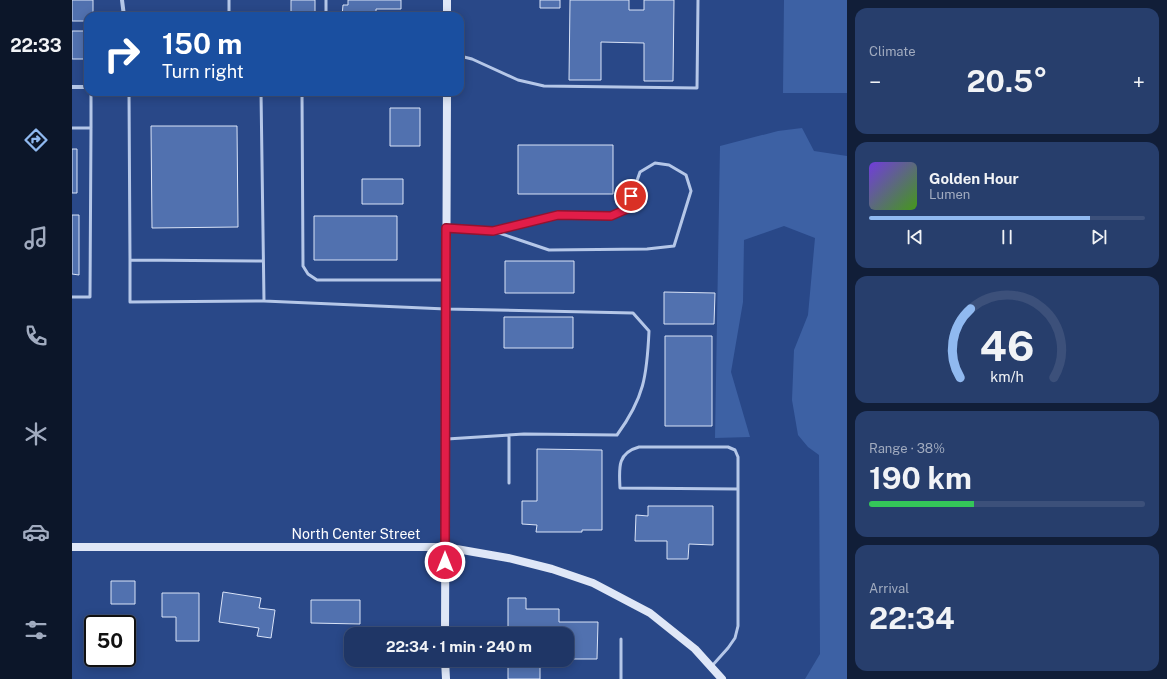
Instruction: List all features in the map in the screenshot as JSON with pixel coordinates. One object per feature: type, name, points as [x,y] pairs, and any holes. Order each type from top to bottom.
[{"type":"main road","points":[[447,0],[447,12]]},
{"type":"main road","points":[[445,627],[447,96]]},
{"type":"main road","name":"North Center Street","points":[[72,547],[445,548],[508,558],[552,569],[593,583],[650,614],[695,649],[722,679]]},
{"type":"main road","points":[[446,667],[446,679]]},
{"type":"street","points":[[122,0],[124,12]]},
{"type":"street","points":[[72,86],[84,87]]},
{"type":"lane","points":[[228,12],[229,0]]},
{"type":"lane","points":[[326,0],[326,12]]},
{"type":"lane","points":[[464,57],[472,59],[518,80],[544,86],[697,88],[698,0]]},
{"type":"lane","points":[[72,297],[90,297],[91,96]]},
{"type":"lane","points":[[129,96],[130,302],[264,301],[446,309],[633,313],[649,331],[648,360],[643,386],[632,414],[617,435],[509,435],[445,440]]},
{"type":"lane","points":[[261,96],[264,301]]},
{"type":"lane","points":[[302,96],[304,266],[308,274],[317,280],[446,280]]},
{"type":"lane","points":[[72,128],[91,128]]},
{"type":"lane","points":[[446,228],[493,231],[549,250],[674,246],[691,190],[686,176],[669,165],[655,163],[640,172],[627,209],[611,216],[558,215],[493,231]]},
{"type":"lane","points":[[130,260],[263,261]]},
{"type":"lane","points":[[509,435],[509,483]]},
{"type":"lane","points":[[712,667],[735,638],[738,626],[738,490],[738,457],[735,450],[728,447],[639,447],[630,450],[624,455],[620,463],[620,488],[738,490]]},
{"type":"lane","points":[[621,639],[621,679]]},
{"type":"shaded area","points":[[784,0],[847,0],[847,93],[783,93]]},
{"type":"shaded area","points":[[802,128],[814,151],[847,156],[847,679],[805,679],[820,654],[819,455],[808,447],[798,435],[792,400],[794,350],[808,315],[815,238],[784,226],[744,240],[743,302],[731,372],[750,437],[715,438],[720,146],[778,131]]},
{"type":"building","points":[[72,0],[93,0],[93,12],[84,12],[84,21],[72,21]]},
{"type":"building","points":[[291,0],[315,0],[315,12],[291,12]]},
{"type":"building","points":[[348,0],[401,0],[401,9],[376,9],[376,12],[342,12],[343,5],[348,5]]},
{"type":"building","points":[[540,0],[560,0],[560,8],[540,8]]},
{"type":"building","points":[[570,0],[629,0],[629,10],[644,10],[644,0],[674,0],[673,81],[644,81],[644,43],[601,42],[601,80],[569,80]]},
{"type":"building","points":[[72,31],[84,31],[84,59],[72,59]]},
{"type":"building","points":[[390,108],[420,108],[420,146],[390,146]]},
{"type":"building","points":[[151,126],[237,126],[238,227],[152,228]]},
{"type":"building","points":[[518,145],[613,145],[613,194],[518,194]]},
{"type":"building","points":[[72,149],[77,149],[77,193],[72,193]]},
{"type":"building","points":[[362,179],[403,179],[403,204],[362,204]]},
{"type":"building","points":[[72,215],[79,215],[79,275],[72,274]]},
{"type":"building","points":[[314,216],[397,216],[397,260],[314,260]]},
{"type":"building","points":[[505,261],[574,261],[574,293],[505,293]]},
{"type":"building","points":[[664,292],[715,293],[714,324],[664,324]]},
{"type":"building","points":[[504,317],[573,317],[573,348],[504,348]]},
{"type":"building","points":[[665,336],[712,336],[712,426],[665,426]]},
{"type":"building","points":[[537,449],[602,450],[602,530],[582,530],[582,532],[536,532],[537,525],[522,524],[522,501],[537,501]]},
{"type":"building","points":[[648,506],[713,506],[713,545],[689,544],[688,559],[667,559],[667,541],[635,541],[636,515],[648,516]]},
{"type":"building","points":[[111,581],[135,581],[135,604],[111,604]]},
{"type":"building","points":[[223,592],[261,598],[259,608],[275,610],[271,638],[257,636],[259,628],[219,622]]},
{"type":"building","points":[[162,593],[199,593],[199,641],[176,641],[176,617],[162,617]]},
{"type":"building","points":[[508,598],[526,598],[526,609],[559,609],[559,622],[598,622],[597,659],[574,659],[574,627],[508,627]]},
{"type":"building","points":[[311,600],[360,600],[360,624],[311,623]]},
{"type":"building","points":[[508,667],[540,667],[540,679],[508,679]]},
{"type":"route","points":[[445,562],[446,228],[493,231],[558,215],[611,216],[627,209],[631,196]]}]
